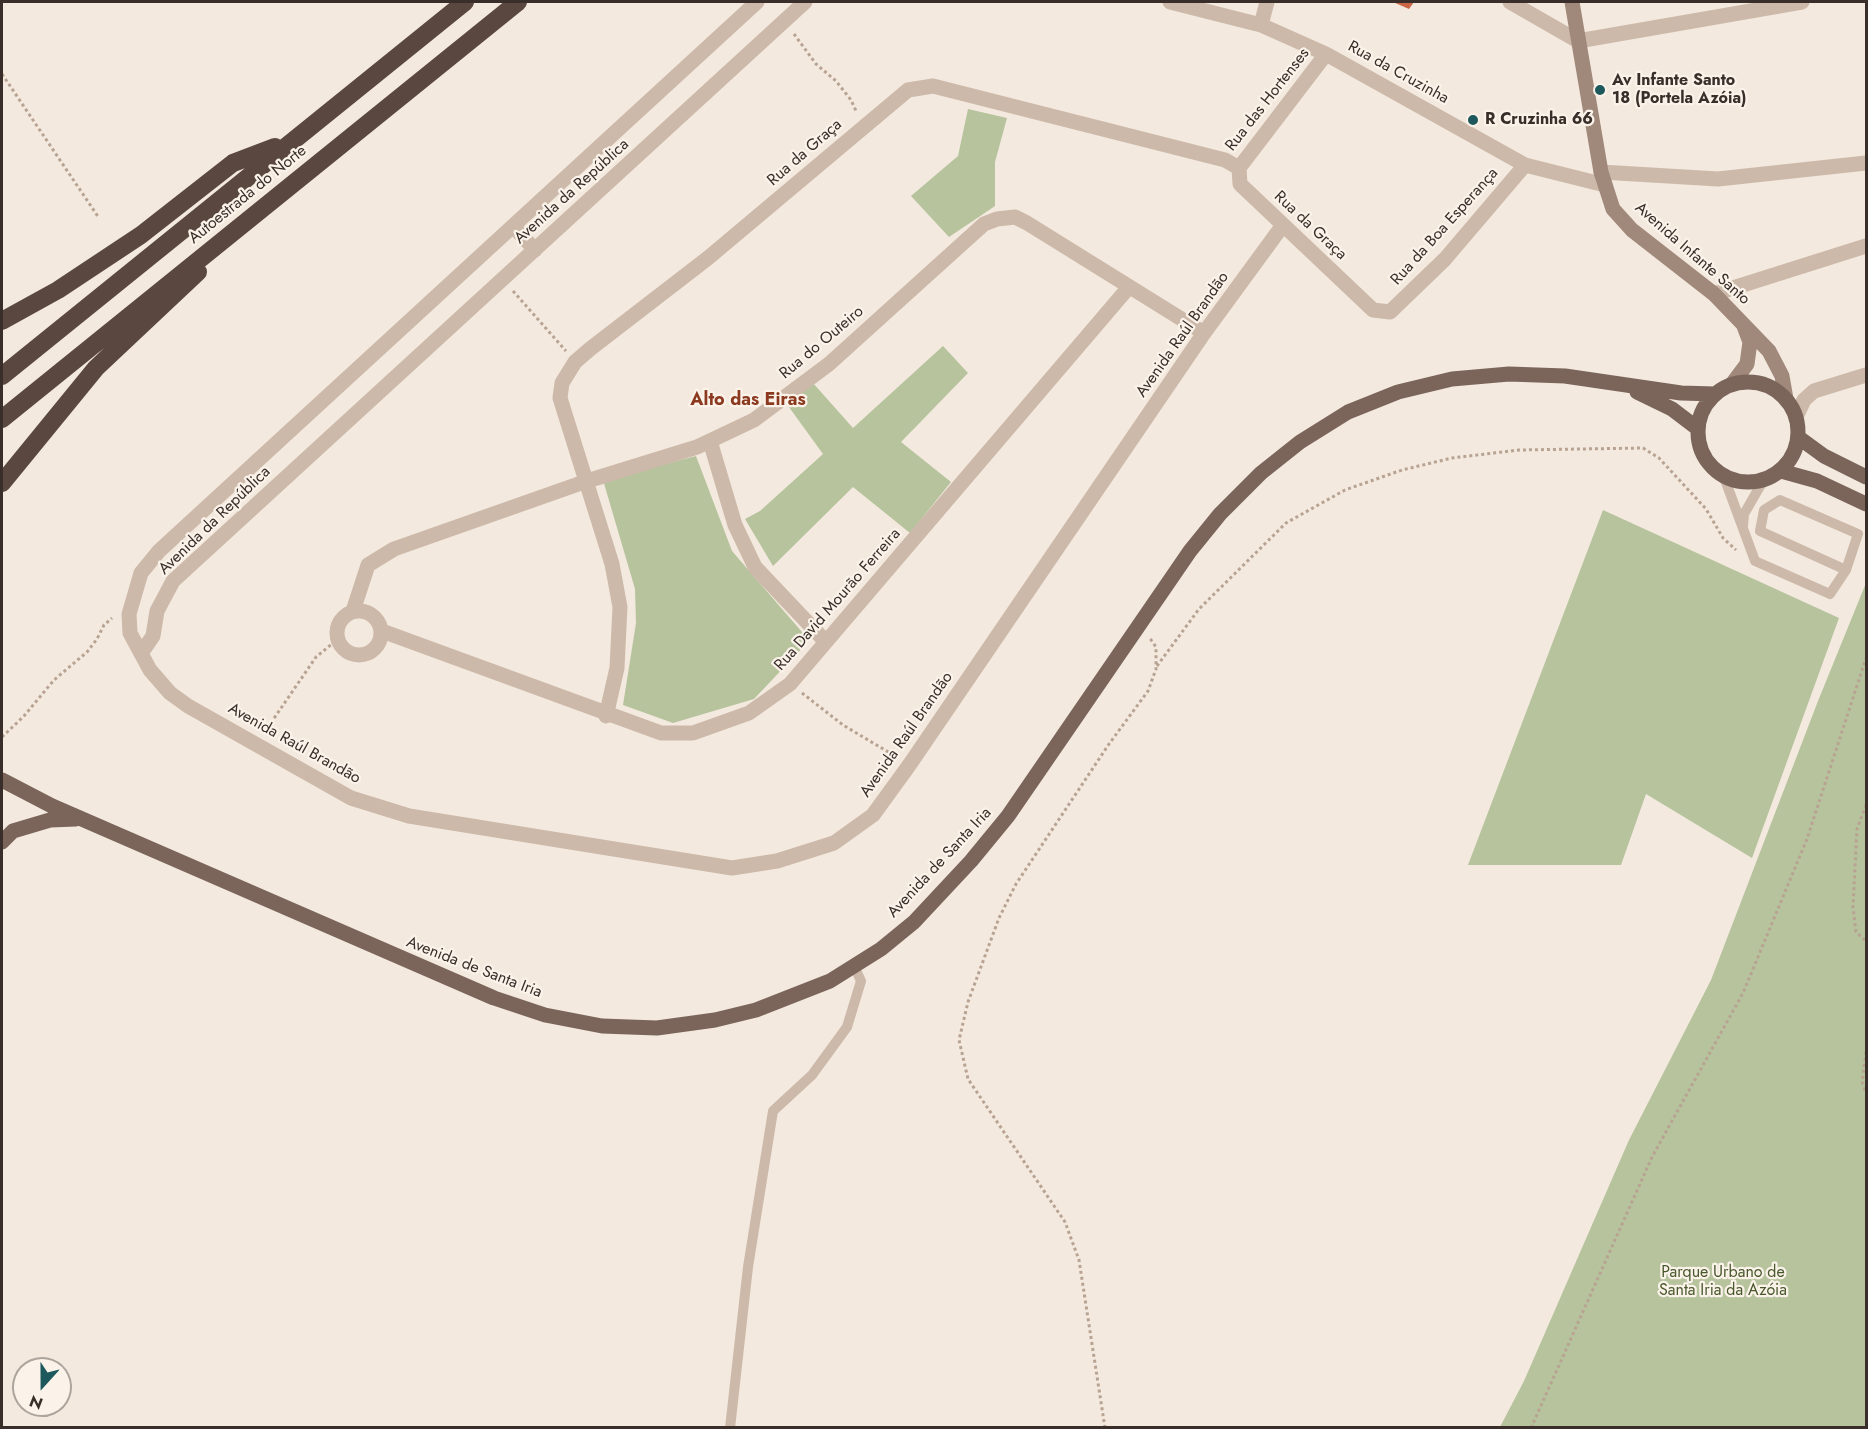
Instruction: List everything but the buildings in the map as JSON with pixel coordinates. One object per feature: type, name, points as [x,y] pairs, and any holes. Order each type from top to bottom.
[{"type":"highway","name":"Autoestrada do Norte","points":[[2,376],[465,2]]},
{"type":"highway","name":"Autoestrada do Norte","points":[[2,419],[518,2]]},
{"type":"highway","points":[[2,321],[57,290],[141,235],[233,163],[291,141]]},
{"type":"highway","points":[[2,483],[96,369],[180,292],[240,226]]},
{"type":"main road","name":"Avenida de Santa Iria","points":[[2,780],[16,790],[448,980],[494,998],[556,1017],[602,1026],[657,1028],[715,1020],[793,997],[830,981],[881,949],[914,922],[971,861],[1008,816],[1190,551],[1228,506],[1261,473],[1300,442],[1348,412],[1398,392],[1452,379],[1509,374],[1565,376],[1681,393],[1715,394]]},
{"type":"main road","points":[[1752,382],[1771,387],[1786,399],[1796,417],[1798,437],[1793,456],[1780,471],[1763,481],[1744,483],[1725,477],[1709,465],[1699,448],[1697,428],[1702,409],[1715,394],[1732,384],[1752,382]]},
{"type":"main road","name":"Avenida de Santa Iria","points":[[1611,383],[1646,395],[1672,409],[1697,428]]},
{"type":"main road","points":[[1798,437],[1824,456],[1866,477]]},
{"type":"main road","points":[[1780,471],[1817,481],[1866,504]]},
{"type":"main road","name":"Avenida de Santa Iria","points":[[2,842],[13,831],[50,820],[85,819]]},
{"type":"street","name":"Avenida da República","points":[[757,2],[159,551],[141,573],[129,614],[130,633],[142,652],[153,636],[158,611],[173,581],[805,2]]},
{"type":"street","name":"Rua da Cruzinha","points":[[1170,2],[1261,26],[1326,54],[1525,165],[1603,178],[1718,179],[1866,163]]},
{"type":"street","points":[[1261,26],[1267,2]]},
{"type":"street","points":[[1510,2],[1578,41],[1802,2]]},
{"type":"street","name":"Avenida Infante Santo","points":[[1572,2],[1603,178],[1613,208],[1632,230],[1714,294],[1769,351],[1782,376],[1786,399]]},
{"type":"street","name":"Rua das Hortenses","points":[[1239,168],[1326,54]]},
{"type":"street","name":"Rua da Graça","points":[[606,716],[617,668],[620,607],[612,564],[560,398],[562,382],[575,362],[708,258],[908,90],[933,86],[1225,160],[1239,168],[1240,184],[1373,310],[1390,312]]},
{"type":"street","name":"Rua da Boa Esperança","points":[[1390,312],[1445,259],[1525,165]]},
{"type":"street","name":"Rua do Outeiro","points":[[353,611],[368,565],[394,549],[587,481],[710,441],[754,420],[829,364],[984,224],[997,219],[1015,217],[1027,223],[1204,333]]},
{"type":"street","name":"Avenida Raúl Brandão","points":[[142,652],[150,670],[170,693],[351,798],[409,816],[732,868],[777,861],[834,843],[873,815],[1204,333],[1283,225]]},
{"type":"street","points":[[513,226],[535,250]]},
{"type":"street","points":[[1714,294],[1866,246]]},
{"type":"street","name":"Rua David Mourão Ferreira","points":[[381,632],[606,716],[661,734],[693,733],[749,713],[790,684],[1130,287]]},
{"type":"street","name":"Avenida Infante Santo","points":[[1732,384],[1747,364],[1750,342],[1743,323]]},
{"type":"street","points":[[1796,417],[1804,400],[1814,391],[1866,375]]},
{"type":"street","points":[[710,441],[735,525],[755,567],[825,641]]},
{"type":"street","points":[[353,611],[369,613],[375,617],[381,632],[378,645],[373,650],[360,655],[346,650],[338,639],[337,631],[342,619],[353,611]]},
{"type":"lane","points":[[1725,477],[1743,533],[1755,561],[1830,594],[1846,570],[1858,534],[1780,500],[1764,510],[1760,531],[1846,570]]},
{"type":"lane","points":[[1743,533],[1744,514],[1763,481]]},
{"type":"lane","points":[[730,1428],[748,1267],[773,1110],[812,1075],[847,1027],[858,998],[861,981],[854,966]]},
{"type":"path","points":[[783,22],[816,64],[836,81],[851,100],[863,126]]},
{"type":"path","points":[[2,74],[99,219]]},
{"type":"path","points":[[503,279],[575,362]]},
{"type":"path","points":[[1105,1428],[1079,1260],[1065,1222],[968,1079],[958,1040],[972,991],[999,918],[1016,884],[1109,744],[1148,691],[1156,667],[1199,609],[1286,523],[1345,490],[1402,470],[1452,458],[1519,450],[1643,448],[1659,458],[1706,509],[1723,538],[1740,554],[1753,558]]},
{"type":"path","points":[[2,737],[24,716],[54,680],[87,652],[104,625],[117,616],[129,614]]},
{"type":"path","points":[[1139,623],[1156,647],[1156,667]]},
{"type":"path","points":[[257,744],[316,657],[338,639]]},
{"type":"path","points":[[1531,1428],[1652,1157],[1743,993],[1807,839],[1866,658]]},
{"type":"path","points":[[790,684],[843,725],[910,764]]},
{"type":"path","points":[[1866,805],[1857,830],[1853,907],[1856,932],[1866,941]]},
{"type":"path","points":[[1866,1052],[1862,1082],[1866,1094]]},
{"type":"green space","points":[[968,109],[1007,118],[995,162],[995,206],[949,237],[911,196],[958,156]]},
{"type":"green space","points":[[943,346],[968,373],[901,442],[951,482],[910,533],[853,487],[773,566],[745,519],[760,511],[823,454],[786,403],[813,383],[853,428]]},
{"type":"green space","points":[[696,456],[732,551],[802,632],[807,643],[754,699],[673,723],[623,705],[636,623],[635,589],[603,480]]},
{"type":"green space","points":[[1603,510],[1839,618],[1752,858],[1646,794],[1621,865],[1468,865]]},
{"type":"green space","name":"Parque Urbano de Santa Iria da Azóia","points":[[1866,583],[1866,1427],[1500,1427],[1524,1381],[1629,1140],[1711,980]]},
{"type":"place","name":"Av Infante Santo 18 (Portela Azóia)","points":[[1600,90]]},
{"type":"place","name":"R Cruzinha 66","points":[[1473,120]]},
{"type":"district","name":"Alto das Eiras","points":[[748,401]]}]
